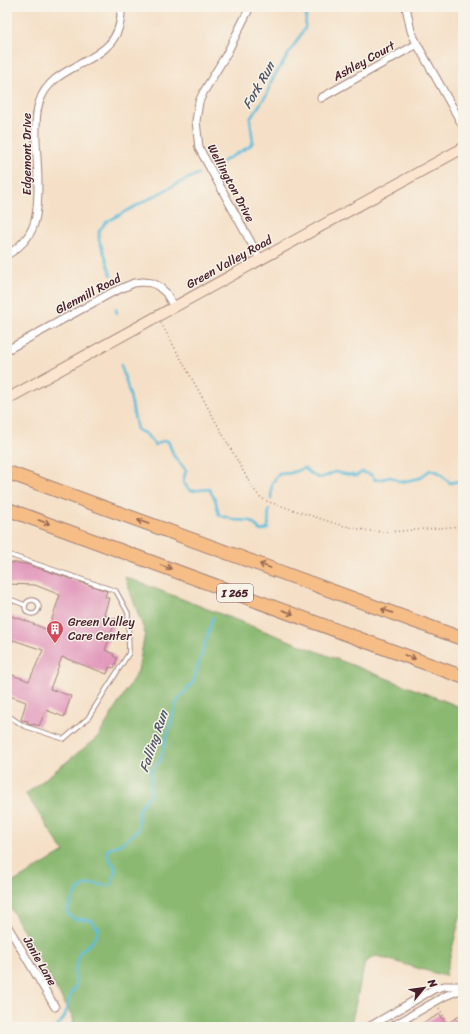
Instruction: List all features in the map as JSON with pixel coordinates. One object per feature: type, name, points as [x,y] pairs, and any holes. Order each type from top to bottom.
[{"type":"highway","points":[[7,472],[463,639]]},
{"type":"highway","name":"I 265","points":[[7,509],[463,677]]},
{"type":"street","name":"Edgemont Drive","points":[[7,255],[25,241],[30,234],[37,216],[36,126],[37,107],[40,98],[58,76],[95,56],[109,45],[118,30],[121,21],[121,7]]},
{"type":"street","name":"Wellington Drive","points":[[250,7],[226,55],[201,98],[196,121],[199,148],[260,259]]},
{"type":"street","points":[[406,7],[417,44],[463,126]]},
{"type":"street","name":"Ashley Court","points":[[321,98],[417,44]]},
{"type":"street","name":"Green Valley Road","points":[[7,399],[463,148]]},
{"type":"street","name":"Glenmill Road","points":[[7,350],[113,292],[134,284],[147,283],[158,286],[166,293],[174,307]]},
{"type":"street","name":"Janie Lane","points":[[7,925],[55,1007]]},
{"type":"street","points":[[369,1027],[434,989],[444,986],[463,986]]},
{"type":"street","points":[[390,1027],[444,996],[463,989]]},
{"type":"lane","points":[[7,554],[116,592],[128,613],[128,653],[88,718],[64,739],[24,726],[7,715]]},
{"type":"lane","points":[[7,598],[25,605]]},
{"type":"path","points":[[158,316],[252,487],[259,496],[266,501],[340,525],[369,531],[389,532],[463,526]]},
{"type":"path","points":[[438,1006],[445,1018],[443,1019]]},
{"type":"green space","points":[[125,577],[463,708],[463,906],[445,976],[376,956],[365,962],[352,1020],[344,1027],[71,1027],[74,1020],[7,902],[7,886],[64,852],[26,794],[98,737],[138,671],[145,633]]},
{"type":"building","name":"Green Valley Care Center","points":[[7,562],[26,564],[107,591],[105,597],[109,598],[104,615],[116,619],[105,650],[114,654],[113,656],[117,658],[114,668],[109,667],[107,674],[62,657],[50,689],[71,696],[64,717],[46,710],[39,726],[27,724],[28,721],[21,720],[26,702],[7,695],[7,673],[29,681],[43,650],[13,640],[7,655],[7,615],[48,630],[60,595],[35,585],[7,584]]},
{"type":"building","points":[[440,1014],[446,1024],[463,1014],[463,1027],[416,1027]]},
{"type":"building","points":[[411,1021],[415,1027],[401,1027]]},
{"type":"waterway","name":"Fork Run","points":[[222,162],[250,146],[253,142],[250,119],[267,94],[272,80],[305,28],[307,7]]},
{"type":"waterway","name":"Fork Run","points":[[111,275],[99,240],[99,231],[106,222],[198,174]]},
{"type":"waterway","name":"Fork Run","points":[[116,309],[117,313]]},
{"type":"waterway","name":"Fork Run","points":[[121,365],[130,395],[137,430],[146,434],[155,445],[163,441],[168,441],[174,456],[186,470],[183,482],[190,491],[209,489],[215,499],[219,515],[235,520],[251,521],[261,531],[268,529],[269,510]]},
{"type":"waterway","name":"Falling Run","points":[[271,499],[272,483],[279,474],[291,473],[304,468],[318,478],[325,477],[334,472],[356,476],[362,472],[372,475],[375,480],[391,477],[401,482],[420,478],[430,470],[438,472],[450,483],[463,480]]},
{"type":"waterway","name":"Falling Run","points":[[57,1027],[65,1016],[70,996],[76,986],[75,971],[80,952],[93,941],[99,929],[90,920],[75,919],[67,913],[70,904],[78,890],[86,885],[93,884],[111,886],[116,869],[108,857],[107,850],[121,844],[138,830],[139,809],[150,794],[151,771],[160,761],[177,701],[193,682],[213,617]]},
{"type":"place","name":"Green Valley Care Center","points":[[55,644]]}]
